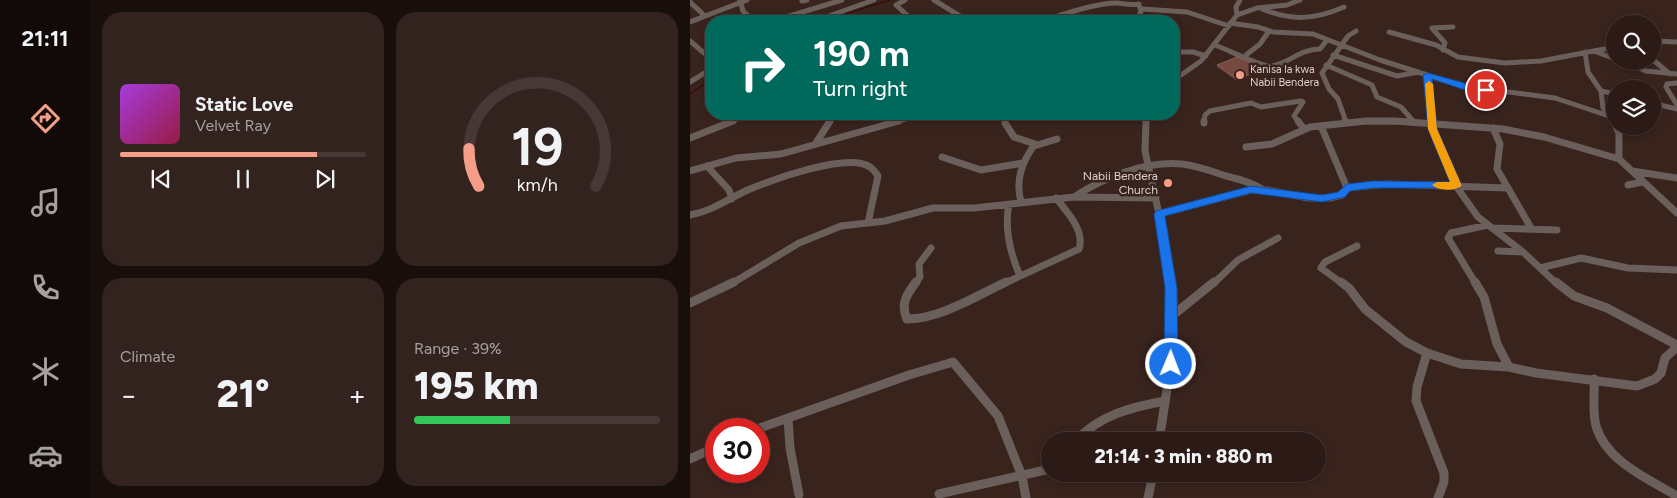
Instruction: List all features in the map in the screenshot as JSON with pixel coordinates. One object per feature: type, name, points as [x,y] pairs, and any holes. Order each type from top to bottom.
[{"type":"street","points":[[708,15],[747,0]]},
{"type":"street","points":[[793,15],[842,0]]},
{"type":"street","points":[[830,15],[863,2],[874,0]]},
{"type":"street","points":[[905,0],[896,5],[907,15]]},
{"type":"street","points":[[934,0],[958,15]]},
{"type":"street","points":[[1134,0],[1140,7]]},
{"type":"street","points":[[1237,15],[1236,7],[1240,0]]},
{"type":"street","points":[[1180,76],[1198,65],[1237,15],[1260,8],[1287,5],[1300,0]]},
{"type":"street","points":[[690,2],[705,16],[690,22]]},
{"type":"street","points":[[741,2],[743,11],[747,15]]},
{"type":"street","points":[[1061,15],[1116,4],[1191,13],[1229,25],[1258,27],[1269,31],[1309,33],[1428,75],[1478,89],[1555,98],[1606,115]]},
{"type":"street","points":[[1138,15],[1140,7]]},
{"type":"street","points":[[1260,8],[1286,18],[1308,20],[1344,7]]},
{"type":"street","points":[[1443,50],[1445,43],[1432,28],[1453,27]]},
{"type":"street","points":[[1246,55],[1260,44],[1269,31]]},
{"type":"street","points":[[1346,123],[1338,99],[1322,73],[1333,55],[1350,34],[1356,31]]},
{"type":"street","points":[[1389,32],[1436,45],[1465,59],[1505,63],[1533,62],[1606,49]]},
{"type":"street","points":[[1215,45],[1273,66],[1289,60],[1307,49],[1320,49],[1327,40]]},
{"type":"street","points":[[690,42],[705,54]]},
{"type":"street","points":[[1661,42],[1677,42]]},
{"type":"street","points":[[1594,51],[1606,55]]},
{"type":"street","points":[[1180,52],[1193,52],[1206,56]]},
{"type":"street","points":[[1585,52],[1588,72],[1601,91],[1603,108],[1606,115]]},
{"type":"street","points":[[1333,55],[1382,72],[1402,76],[1419,72]]},
{"type":"street","points":[[1326,65],[1372,85],[1380,99],[1402,107],[1414,122]]},
{"type":"street","points":[[1661,66],[1674,75],[1677,81],[1667,84],[1666,87],[1677,105]]},
{"type":"street","points":[[1644,70],[1674,75]]},
{"type":"street","points":[[690,82],[705,73]]},
{"type":"street","points":[[1357,246],[1325,262],[1321,268],[1349,288],[1365,309],[1387,328],[1427,353],[1474,366],[1509,367],[1536,373],[1637,386],[1646,384],[1661,373],[1665,358],[1677,346],[1607,308],[1574,296],[1524,252],[1478,218],[1456,186],[1432,125],[1428,75]]},
{"type":"street","points":[[1601,91],[1606,92]]},
{"type":"street","points":[[1204,123],[1205,115],[1210,111],[1251,103],[1261,107],[1301,101],[1303,102],[1294,116],[1304,129]]},
{"type":"street","points":[[1661,105],[1677,109]]},
{"type":"street","points":[[690,138],[735,120]]},
{"type":"street","points":[[816,143],[829,120]]},
{"type":"street","points":[[690,171],[736,158],[781,154],[902,120]]},
{"type":"street","points":[[1146,120],[1144,144],[1156,198],[1171,288],[1171,364],[1160,432]]},
{"type":"street","points":[[1246,147],[1272,144],[1304,129],[1346,123],[1379,121],[1414,122],[1432,125],[1458,124],[1493,128],[1544,136],[1619,159],[1677,213]]},
{"type":"street","points":[[1005,123],[1010,128],[1014,137],[1030,141],[1034,146]]},
{"type":"street","points":[[1321,126],[1347,188]]},
{"type":"street","points":[[1493,128],[1500,144],[1498,169],[1531,228]]},
{"type":"street","points":[[1619,159],[1620,135]]},
{"type":"street","points":[[1020,202],[1017,188],[1025,157],[1034,146],[1057,139]]},
{"type":"street","points":[[942,157],[981,170],[1023,163]]},
{"type":"street","points":[[690,214],[711,210],[751,189],[808,170],[836,163],[852,163],[872,168],[878,176],[868,224]]},
{"type":"street","points":[[1074,197],[1093,185],[1148,168],[1166,165],[1186,165],[1249,181],[1262,190]]},
{"type":"street","points":[[707,166],[729,190],[732,199]]},
{"type":"street","points":[[1632,171],[1677,178]]},
{"type":"street","points":[[1628,184],[1642,182]]},
{"type":"street","points":[[1159,214],[1251,190],[1322,198],[1342,195],[1347,188],[1373,184],[1507,188]]},
{"type":"street","points":[[690,303],[747,276],[813,236],[841,226],[868,224],[933,208],[974,208],[1074,197],[1156,198]]},
{"type":"street","points":[[932,248],[919,264],[920,277],[907,293],[903,311],[907,319],[917,319],[944,310],[1072,253],[1081,244],[1081,235],[1056,198]]},
{"type":"street","points":[[1009,204],[1007,224],[1011,252],[1020,276]]},
{"type":"street","points":[[1509,367],[1497,344],[1484,297],[1448,238],[1450,233],[1490,226],[1557,230]]},
{"type":"street","points":[[1172,316],[1201,295],[1238,260],[1278,238]]},
{"type":"street","points":[[1498,251],[1524,252]]},
{"type":"street","points":[[1540,268],[1581,258],[1628,268],[1677,270]]},
{"type":"street","points":[[1427,353],[1419,379],[1416,401],[1444,474],[1444,482],[1438,498]]},
{"type":"street","points":[[770,424],[909,375],[953,362],[998,416],[1022,476],[1026,498]]},
{"type":"street","points":[[1594,379],[1596,424],[1601,438],[1630,470],[1677,496]]},
{"type":"street","points":[[1084,432],[1110,417],[1131,408],[1165,401]]},
{"type":"street","points":[[788,418],[790,448],[799,495]]},
{"type":"street","points":[[690,460],[705,453]]},
{"type":"street","points":[[939,494],[1041,471]]},
{"type":"street","points":[[1148,498],[1151,482]]},
{"type":"building","name":"Kanisa la kwa Nabii Bendera","points":[[1237,57],[1264,68],[1237,79],[1217,65]]},
{"type":"waterway","points":[[842,15],[890,0]]},
{"type":"waterway","points":[[690,94],[705,83]]},
{"type":"slow traffic","points":[[1429,84],[1432,129],[1444,153],[1456,186],[1437,185]]},
{"type":"place","name":"Kanisa la kwa Nabii Bendera","points":[[1240,75]]},
{"type":"place","name":"Nabii Bendera Church","points":[[1168,183]]},
{"type":"route","points":[[1171,364],[1171,288],[1159,214],[1251,190],[1266,190],[1308,198],[1330,198],[1342,195],[1347,188],[1373,184],[1456,186],[1444,153],[1432,129],[1428,75],[1462,86],[1486,90]]}]
